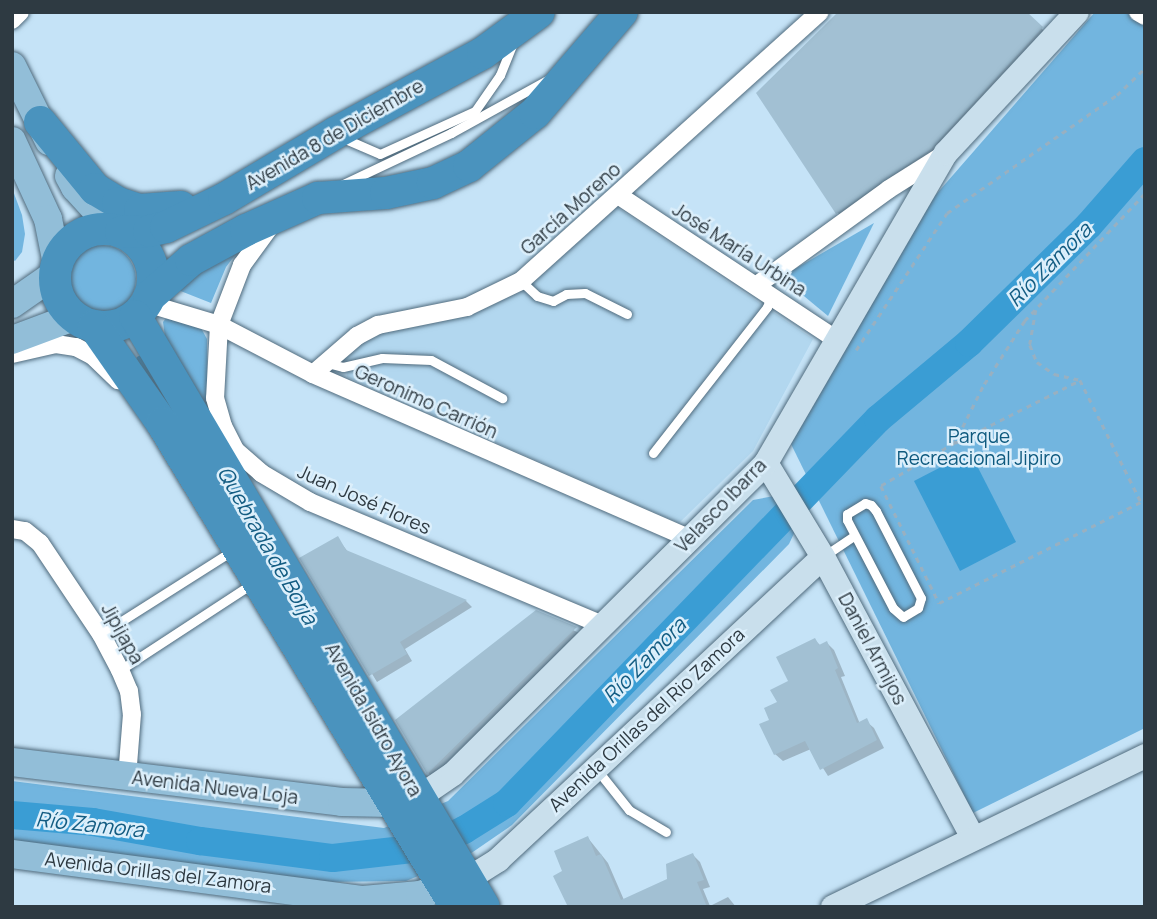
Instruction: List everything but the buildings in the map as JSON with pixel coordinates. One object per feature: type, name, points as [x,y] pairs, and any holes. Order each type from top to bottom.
[{"type":"highway","name":"Avenida 8 de Diciembre","points":[[143,305],[191,260],[278,215],[318,198],[398,191],[433,183],[469,166],[535,113],[622,12]]},
{"type":"highway","name":"Avenida 8 de Diciembre","points":[[118,231],[149,231],[166,227],[224,199],[335,133],[483,53],[529,20]]},
{"type":"highway","points":[[40,122],[95,189],[118,203],[140,210],[162,211],[224,199]]},
{"type":"highway","points":[[92,230],[118,231],[136,241],[147,255],[152,271],[143,305],[111,327],[84,322],[58,295],[56,269],[63,250],[79,235],[92,230]]},
{"type":"highway","name":"Avenida Isidro Ayora","points":[[143,305],[273,588],[455,885],[484,907]]},
{"type":"highway","name":"Avenida Isidro Ayora","points":[[84,322],[162,423],[236,548],[273,588]]},
{"type":"main road","name":"Velasco Ibarra","points":[[408,806],[453,774],[766,463],[843,350],[946,153],[1077,12]]},
{"type":"main road","points":[[12,66],[75,187],[118,231]]},
{"type":"main road","points":[[12,141],[44,207],[56,269],[12,304]]},
{"type":"main road","points":[[12,340],[84,322]]},
{"type":"main road","name":"Daniel Armijos","points":[[766,463],[823,557],[973,838]]},
{"type":"main road","name":"Avenida Orillas del Rio Zamora","points":[[455,885],[498,860],[823,557]]},
{"type":"main road","points":[[841,905],[1145,756]]},
{"type":"main road","name":"Avenida Nueva Loja","points":[[12,762],[342,802],[408,806]]},
{"type":"main road","name":"Avenida Orillas del Zamora","points":[[12,854],[363,900],[391,900],[455,885]]},
{"type":"street","points":[[12,20],[20,12]]},
{"type":"street","points":[[1138,12],[1145,16]]},
{"type":"street","name":"García Moreno","points":[[319,368],[357,336],[378,326],[467,307],[521,281],[618,195],[810,16]]},
{"type":"street","name":"Velasco Ibarra","points":[[764,290],[889,189],[946,153]]},
{"type":"street","name":"José María Urbina","points":[[618,195],[764,290],[843,350]]},
{"type":"street","name":"Juan José Flores","points":[[278,215],[242,265],[219,325],[215,398],[223,426],[235,450],[261,473],[310,502],[602,625]]},
{"type":"street","name":"Geronimo Carrión","points":[[143,305],[219,325],[319,368],[690,539]]},
{"type":"street","points":[[12,354],[57,344],[76,347],[93,356],[162,423]]},
{"type":"street","name":"Jipijapa","points":[[18,530],[40,543],[101,634],[120,670],[129,691],[132,714],[127,778]]},
{"type":"lane","points":[[335,133],[365,150],[380,154],[475,111],[500,75],[529,20]]},
{"type":"lane","points":[[521,281],[537,296],[545,299],[553,301],[566,295],[585,293],[627,314]]},
{"type":"lane","points":[[653,453],[767,307],[764,290]]},
{"type":"lane","points":[[319,368],[343,367],[382,358],[431,360],[502,397]]},
{"type":"lane","points":[[865,503],[871,505],[920,598],[918,608],[903,617],[897,614],[854,536],[847,514],[865,503]]},
{"type":"lane","points":[[823,557],[854,536]]},
{"type":"lane","points":[[101,634],[236,548]]},
{"type":"lane","points":[[120,670],[273,588]]},
{"type":"lane","points":[[595,767],[629,810],[666,832]]},
{"type":"path","points":[[843,350],[947,213],[1117,95],[1145,68]]},
{"type":"path","points":[[955,443],[983,387],[1036,309],[1145,194]]},
{"type":"path","points":[[1036,309],[1030,345],[1037,362],[1054,374],[1080,380],[1143,501],[939,603],[881,486],[955,443],[1080,380]]},
{"type":"shaded area","points":[[612,204],[813,339],[753,451],[679,523],[347,377],[345,357],[375,326],[465,312]]},
{"type":"shaded area","points":[[970,452],[1016,542],[960,571],[914,481]]},
{"type":"green space","name":"Parque Recreacional Jipiro","points":[[1095,12],[1145,12],[1145,728],[973,813],[790,442],[933,198]]},
{"type":"green space","points":[[12,188],[22,215],[25,234],[22,252],[15,261],[12,259]]},
{"type":"green space","points":[[874,223],[828,316],[781,277]]},
{"type":"green space","points":[[102,245],[115,248],[126,255],[133,266],[136,279],[133,292],[126,303],[115,310],[102,313],[89,310],[78,303],[71,292],[68,279],[71,266],[78,255],[89,248]]},
{"type":"green space","points":[[241,247],[226,267],[211,303],[178,290],[186,280]]},
{"type":"green space","points":[[167,317],[201,328],[207,339],[207,404],[216,432],[166,344],[163,322]]},
{"type":"green space","points":[[774,496],[798,525],[789,544],[512,825],[467,856],[406,881],[322,882],[12,845],[12,781],[384,828],[448,801],[753,500]]},
{"type":"waterway","name":"Río Zamora","points":[[12,815],[93,822],[200,841],[333,858],[429,847],[464,830],[507,803],[878,419],[969,343],[1089,225],[1145,161]]},
{"type":"waterway","name":"Quebrada de Borja","points":[[139,358],[160,393]]}]
